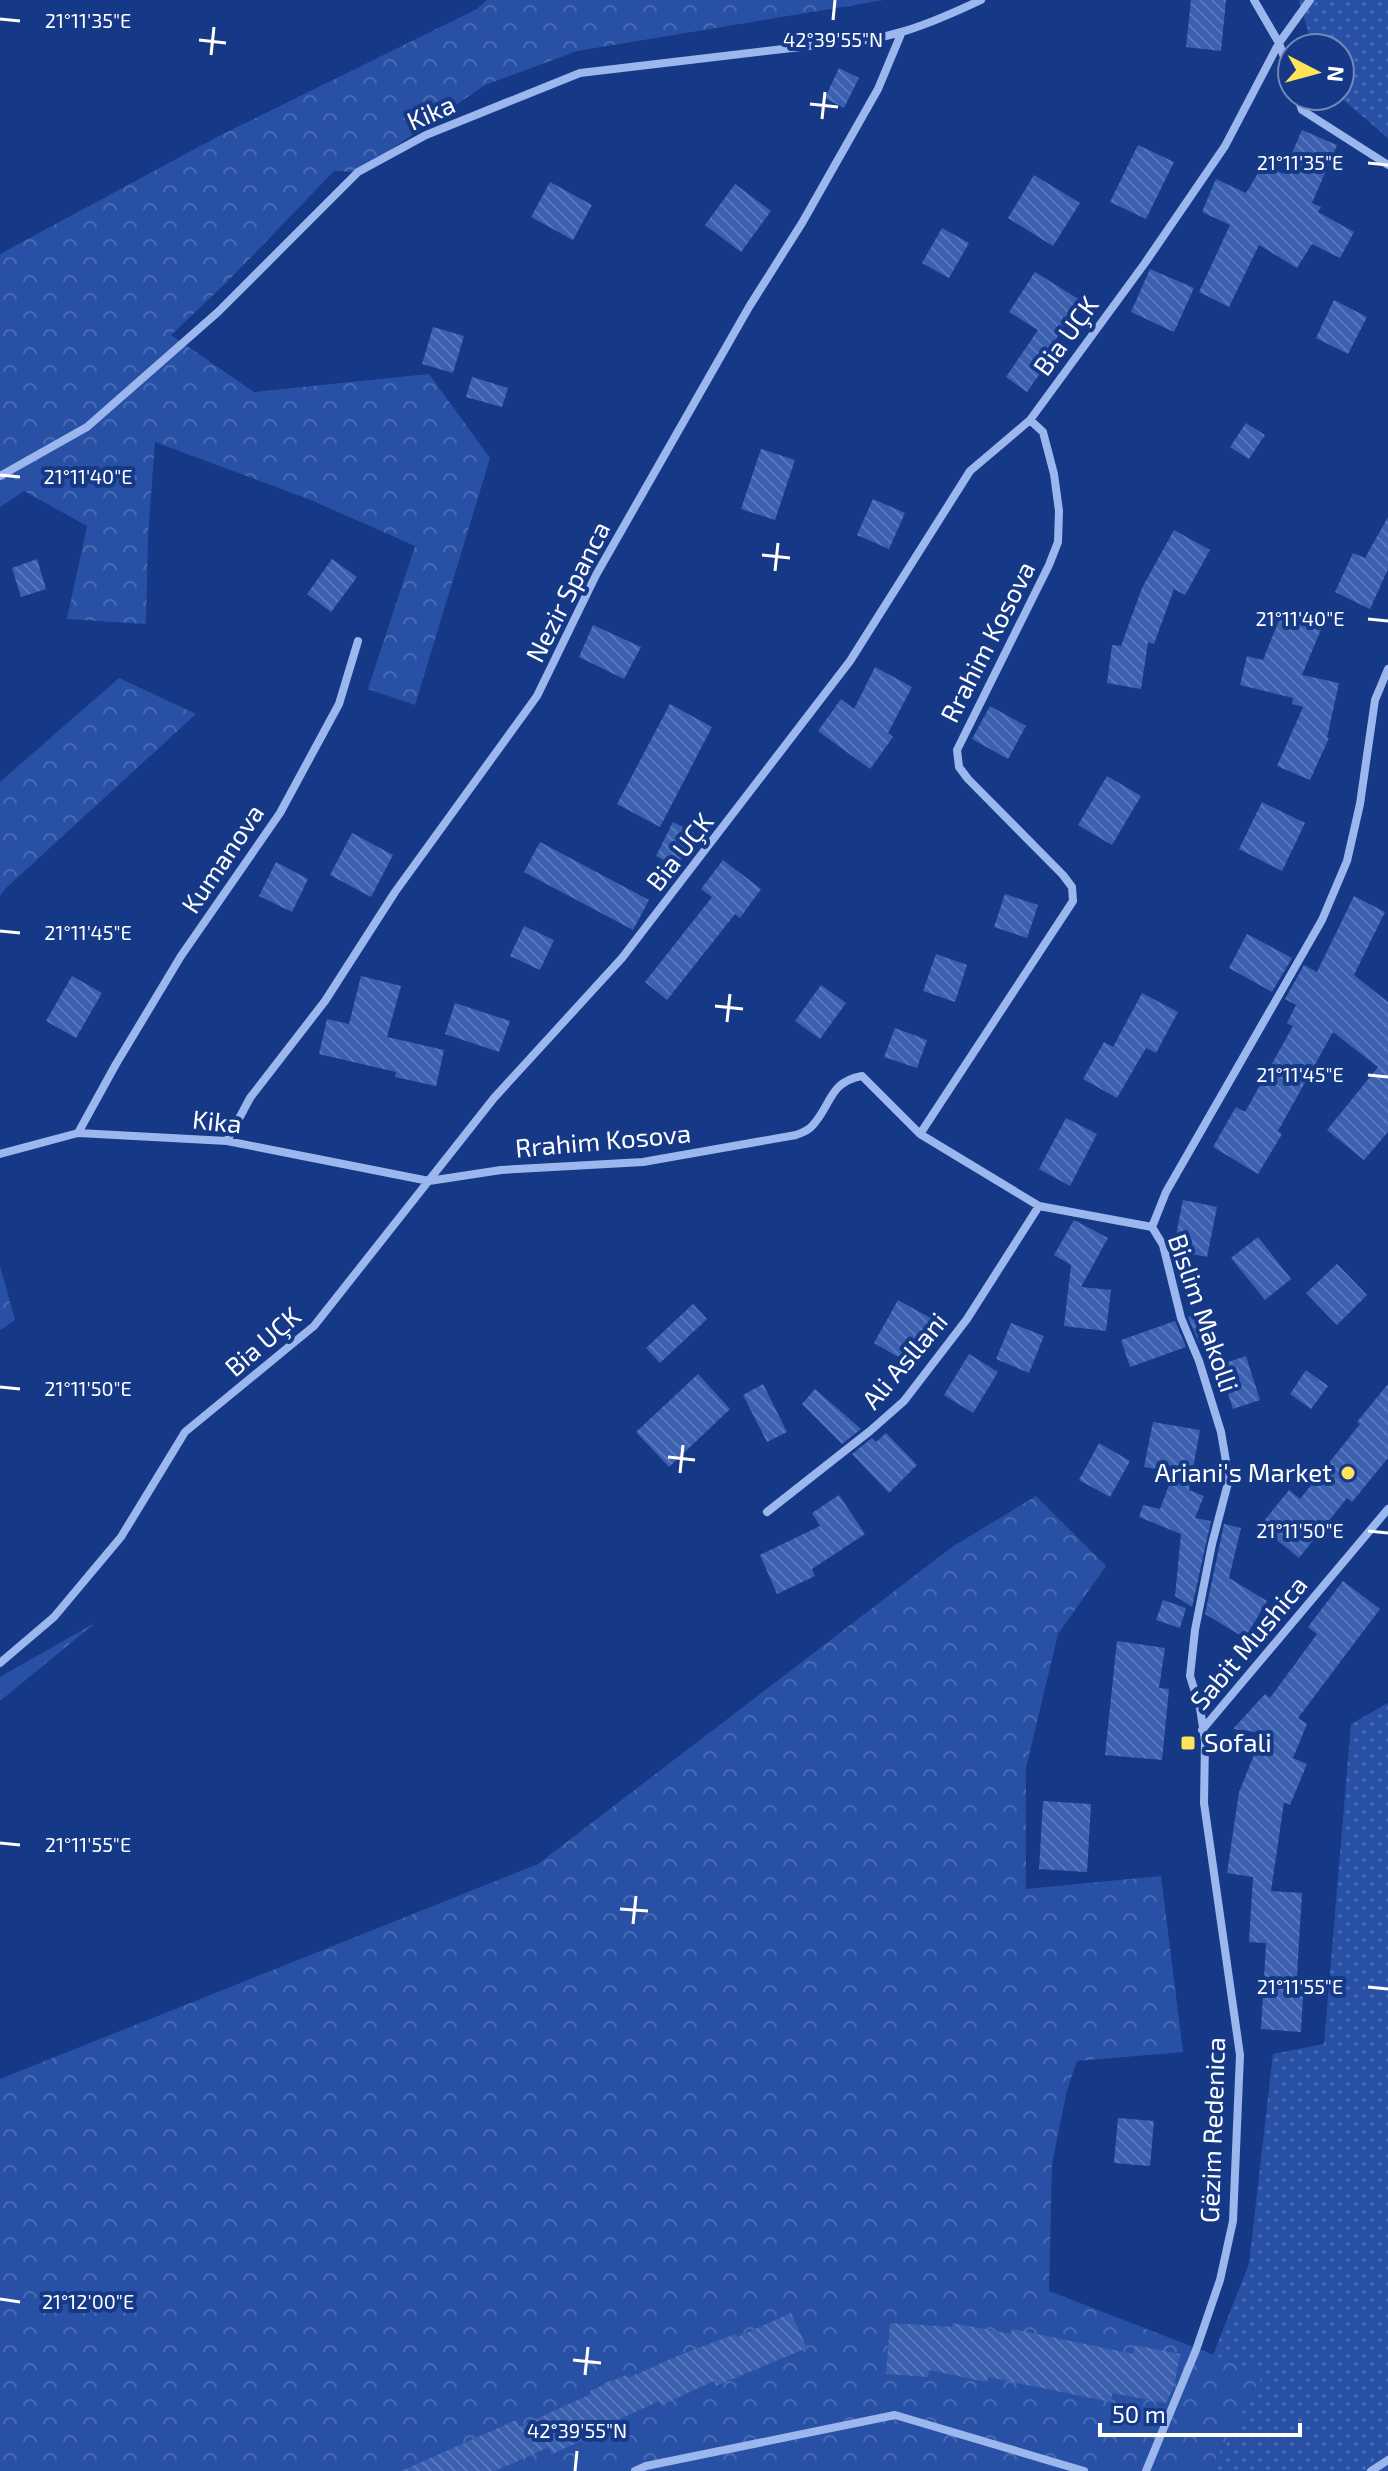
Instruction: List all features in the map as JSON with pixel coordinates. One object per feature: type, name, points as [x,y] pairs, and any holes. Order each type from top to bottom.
[{"type":"street","name":"Kika","points":[[0,476],[87,427],[218,312],[358,172],[426,135],[580,73],[866,42],[928,25],[981,0]]},
{"type":"street","points":[[1254,0],[1276,38]]},
{"type":"street","name":"Bia UÇK","points":[[1287,32],[1310,0]]},
{"type":"street","name":"Nezir Spanca","points":[[227,1141],[250,1098],[325,1001],[395,892],[537,696],[596,575],[878,89],[901,34]]},
{"type":"street","name":"Bia UÇK","points":[[0,1663],[54,1617],[121,1537],[185,1432],[314,1326],[494,1098],[622,958],[850,661],[970,471],[1030,420],[1145,263],[1225,146],[1276,49]]},
{"type":"street","points":[[1305,112],[1388,165]]},
{"type":"street","name":"Rrahim Kosova","points":[[920,1134],[1073,901],[1072,887],[1063,875],[959,767],[957,750],[1058,542],[1059,511],[1054,474],[1043,432],[1030,420]]},
{"type":"street","name":"Kumanova","points":[[78,1133],[181,956],[280,813],[339,704],[358,641]]},
{"type":"street","name":"Bislim Makolli","points":[[1202,1730],[1200,1708],[1190,1676],[1195,1630],[1212,1544],[1229,1479],[1221,1432],[1199,1361],[1181,1318],[1163,1245],[1152,1227],[1166,1192],[1322,920],[1347,861],[1360,804],[1375,700],[1388,669]]},
{"type":"street","name":"Rrahim Kosova","points":[[429,1181],[501,1170],[643,1162],[796,1135],[813,1127],[836,1087],[848,1078],[862,1076],[920,1134],[1039,1206],[1152,1227]]},
{"type":"street","name":"Kika","points":[[0,1154],[78,1133],[227,1141],[429,1181]]},
{"type":"street","name":"Ali Asllani","points":[[767,1512],[904,1401],[967,1319],[1039,1206]]},
{"type":"street","name":"Sabit Mushica","points":[[1202,1730],[1388,1509]]},
{"type":"street","name":"Gëzim Redenica","points":[[1146,2471],[1196,2350],[1220,2280],[1233,2221],[1240,2055],[1204,1803],[1205,1741],[1202,1730]]},
{"type":"street","points":[[635,2471],[646,2466],[895,2415],[1084,2471]]},
{"type":"street","points":[[1371,2471],[1388,2460]]},
{"type":"green space","points":[[487,0],[884,0],[577,51],[485,85],[358,172],[334,171],[171,335],[254,392],[429,374],[490,458],[415,705],[368,689],[415,546],[311,500],[155,442],[146,624],[67,619],[87,526],[24,491],[0,507],[0,254],[219,136],[477,9]]},
{"type":"green space","points":[[1299,0],[1388,0],[1388,138],[1356,111],[1356,32],[1308,32]]},
{"type":"green space","points":[[119,678],[196,714],[0,896],[0,782]]},
{"type":"green space","points":[[0,1266],[15,1320],[0,1330]]},
{"type":"green space","points":[[1036,1496],[1106,1566],[1058,1634],[1026,1768],[1026,1889],[1161,1876],[1183,2052],[1077,2061],[1067,2090],[1052,2164],[1049,2291],[1263,2374],[1209,2471],[0,2471],[0,2079],[538,1864],[952,1547]]},
{"type":"green space","points":[[95,1623],[0,1701],[0,1677]]},
{"type":"green space","points":[[1388,1703],[1388,2471],[1209,2471],[1263,2374],[1213,2355],[1249,2264],[1273,2054],[1324,2044],[1351,1724]]},
{"type":"building","points":[[1191,0],[1226,0],[1221,51],[1186,47]]},
{"type":"building","points":[[839,68],[859,78],[844,108],[825,98]]},
{"type":"building","points":[[1302,130],[1337,145],[1312,203],[1321,207],[1318,212],[1354,232],[1340,258],[1312,244],[1297,268],[1259,245],[1229,307],[1199,292],[1230,225],[1202,212],[1216,179],[1246,193],[1264,163],[1283,174]]},
{"type":"building","points":[[1138,145],[1174,162],[1146,219],[1110,202]]},
{"type":"building","points":[[1034,175],[1080,203],[1053,246],[1008,218]]},
{"type":"building","points":[[550,182],[592,205],[573,240],[531,217]]},
{"type":"building","points":[[735,184],[771,211],[741,252],[705,225]]},
{"type":"building","points":[[942,228],[969,243],[949,278],[922,263]]},
{"type":"building","points":[[1150,269],[1194,288],[1174,332],[1131,312]]},
{"type":"building","points":[[1035,272],[1080,300],[1048,352],[1053,355],[1027,392],[1006,377],[1038,330],[1009,312]]},
{"type":"building","points":[[1334,300],[1367,317],[1348,354],[1316,338]]},
{"type":"building","points":[[433,327],[464,336],[453,373],[422,364]]},
{"type":"building","points":[[472,377],[508,388],[502,407],[466,397]]},
{"type":"building","points":[[1246,423],[1265,435],[1249,459],[1230,447]]},
{"type":"building","points":[[761,449],[795,460],[775,520],[741,509]]},
{"type":"building","points":[[873,499],[905,513],[889,549],[857,535]]},
{"type":"building","points":[[1388,517],[1388,569],[1370,609],[1335,592],[1353,553],[1365,558]]},
{"type":"building","points":[[1174,530],[1210,550],[1185,595],[1174,589],[1154,644],[1148,642],[1141,689],[1107,683],[1112,645],[1121,646],[1142,588]]},
{"type":"building","points":[[37,559],[46,589],[21,597],[12,568]]},
{"type":"building","points":[[332,559],[357,577],[331,612],[307,594]]},
{"type":"building","points":[[1283,610],[1322,627],[1302,675],[1339,683],[1329,738],[1310,780],[1277,766],[1303,707],[1292,704],[1293,698],[1240,685],[1247,656],[1263,660]]},
{"type":"building","points":[[593,625],[641,647],[624,679],[579,657]]},
{"type":"building","points":[[875,667],[912,687],[888,733],[893,737],[870,769],[818,731],[841,699],[854,709]]},
{"type":"building","points":[[670,704],[712,727],[660,827],[617,804]]},
{"type":"building","points":[[990,706],[1026,726],[1008,759],[972,739]]},
{"type":"building","points":[[1107,776],[1141,796],[1112,845],[1078,825]]},
{"type":"building","points":[[1262,802],[1305,823],[1282,871],[1239,849]]},
{"type":"building","points":[[673,822],[694,833],[677,867],[656,856]]},
{"type":"building","points":[[352,833],[393,855],[371,897],[330,875]]},
{"type":"building","points":[[540,842],[649,900],[633,930],[524,872]]},
{"type":"building","points":[[723,860],[761,889],[740,918],[735,914],[667,1000],[645,982],[712,897],[701,889]]},
{"type":"building","points":[[276,862],[308,879],[292,912],[259,896]]},
{"type":"building","points":[[1005,894],[1038,905],[1027,938],[994,927]]},
{"type":"building","points":[[1354,896],[1385,912],[1354,975],[1388,1002],[1388,1132],[1364,1160],[1327,1130],[1378,1067],[1333,1032],[1278,1131],[1282,1134],[1258,1174],[1213,1147],[1236,1107],[1245,1112],[1293,1026],[1287,1023],[1296,1005],[1285,999],[1304,965],[1317,972]]},
{"type":"building","points":[[524,926],[554,940],[540,970],[510,956]]},
{"type":"building","points":[[1247,934],[1292,958],[1272,992],[1229,968]]},
{"type":"building","points":[[936,954],[967,965],[955,1002],[923,991]]},
{"type":"building","points":[[72,976],[102,993],[76,1038],[46,1021]]},
{"type":"building","points":[[361,976],[401,986],[387,1037],[444,1050],[436,1086],[395,1077],[396,1072],[319,1054],[327,1019],[349,1024]]},
{"type":"building","points":[[821,985],[846,1003],[820,1039],[795,1021]]},
{"type":"building","points":[[1142,993],[1178,1012],[1156,1053],[1146,1048],[1117,1098],[1083,1079],[1104,1042],[1113,1047]]},
{"type":"building","points":[[455,1003],[510,1021],[499,1052],[445,1034]]},
{"type":"building","points":[[895,1028],[927,1040],[917,1068],[884,1057]]},
{"type":"building","points":[[1066,1118],[1097,1134],[1070,1186],[1039,1169]]},
{"type":"building","points":[[1183,1200],[1217,1207],[1207,1257],[1173,1250]]},
{"type":"building","points":[[1074,1220],[1108,1238],[1081,1287],[1111,1290],[1106,1331],[1064,1326],[1071,1265],[1054,1255]]},
{"type":"building","points":[[1258,1237],[1291,1279],[1265,1300],[1231,1258]]},
{"type":"building","points":[[1337,1264],[1367,1295],[1337,1325],[1306,1293]]},
{"type":"building","points":[[898,1300],[934,1320],[910,1364],[874,1343]]},
{"type":"building","points":[[693,1304],[707,1319],[660,1363],[646,1348]]},
{"type":"building","points":[[1204,1311],[1212,1338],[1199,1343],[1188,1317]]},
{"type":"building","points":[[1175,1321],[1186,1347],[1130,1367],[1121,1340]]},
{"type":"building","points":[[1011,1323],[1044,1336],[1029,1373],[996,1359]]},
{"type":"building","points":[[969,1354],[998,1372],[973,1413],[944,1395]]},
{"type":"building","points":[[1246,1356],[1260,1400],[1233,1409],[1219,1365]]},
{"type":"building","points":[[1306,1370],[1328,1386],[1311,1409],[1290,1394]]},
{"type":"building","points":[[698,1374],[730,1409],[669,1467],[636,1432]]},
{"type":"building","points":[[763,1384],[787,1432],[767,1442],[743,1395]]},
{"type":"building","points":[[1388,1384],[1388,1458],[1352,1502],[1347,1498],[1299,1558],[1260,1526],[1289,1490],[1300,1499]]},
{"type":"building","points":[[815,1389],[861,1429],[842,1444],[802,1404]]},
{"type":"building","points":[[1153,1422],[1200,1430],[1189,1490],[1204,1496],[1195,1518],[1211,1521],[1192,1607],[1175,1596],[1181,1534],[1139,1517],[1143,1505],[1160,1509],[1174,1472],[1144,1467]]},
{"type":"building","points":[[886,1433],[917,1465],[889,1493],[852,1454],[872,1438],[876,1442]]},
{"type":"building","points":[[1099,1443],[1130,1461],[1110,1497],[1079,1480]]},
{"type":"building","points":[[839,1495],[865,1534],[812,1569],[815,1576],[777,1594],[760,1555],[820,1526],[812,1513]]},
{"type":"building","points":[[1224,1524],[1241,1528],[1229,1578],[1267,1601],[1245,1638],[1205,1614]]},
{"type":"building","points":[[1343,1581],[1380,1609],[1298,1718],[1307,1724],[1293,1758],[1307,1764],[1290,1805],[1284,1802],[1271,1891],[1302,1893],[1297,1976],[1304,1976],[1301,2032],[1261,2029],[1266,1943],[1249,1942],[1253,1877],[1227,1873],[1239,1792],[1263,1733],[1233,1729],[1265,1694],[1270,1698],[1317,1634],[1308,1627]]},
{"type":"building","points":[[1163,1600],[1186,1608],[1180,1628],[1156,1620]]},
{"type":"building","points":[[1117,1641],[1165,1648],[1159,1688],[1169,1689],[1162,1760],[1105,1755]]},
{"type":"building","points":[[1043,1801],[1091,1804],[1087,1872],[1039,1869]]},
{"type":"building","points":[[1118,2118],[1154,2121],[1150,2166],[1114,2163]]},
{"type":"building","points":[[791,2313],[807,2348],[716,2386],[714,2381],[661,2405],[659,2401],[552,2454],[549,2447],[495,2471],[401,2471],[516,2420],[519,2427],[626,2375],[628,2378]]},
{"type":"building","points":[[890,2323],[952,2327],[953,2323],[1011,2334],[1012,2329],[1133,2354],[1135,2345],[1180,2354],[1174,2386],[1166,2403],[1112,2393],[1111,2402],[988,2377],[987,2382],[929,2370],[928,2377],[886,2374]]},
{"type":"place","name":"Ariani's Market","points":[[1348,1473]]},
{"type":"place","name":"Sofali","points":[[1188,1743]]}]
